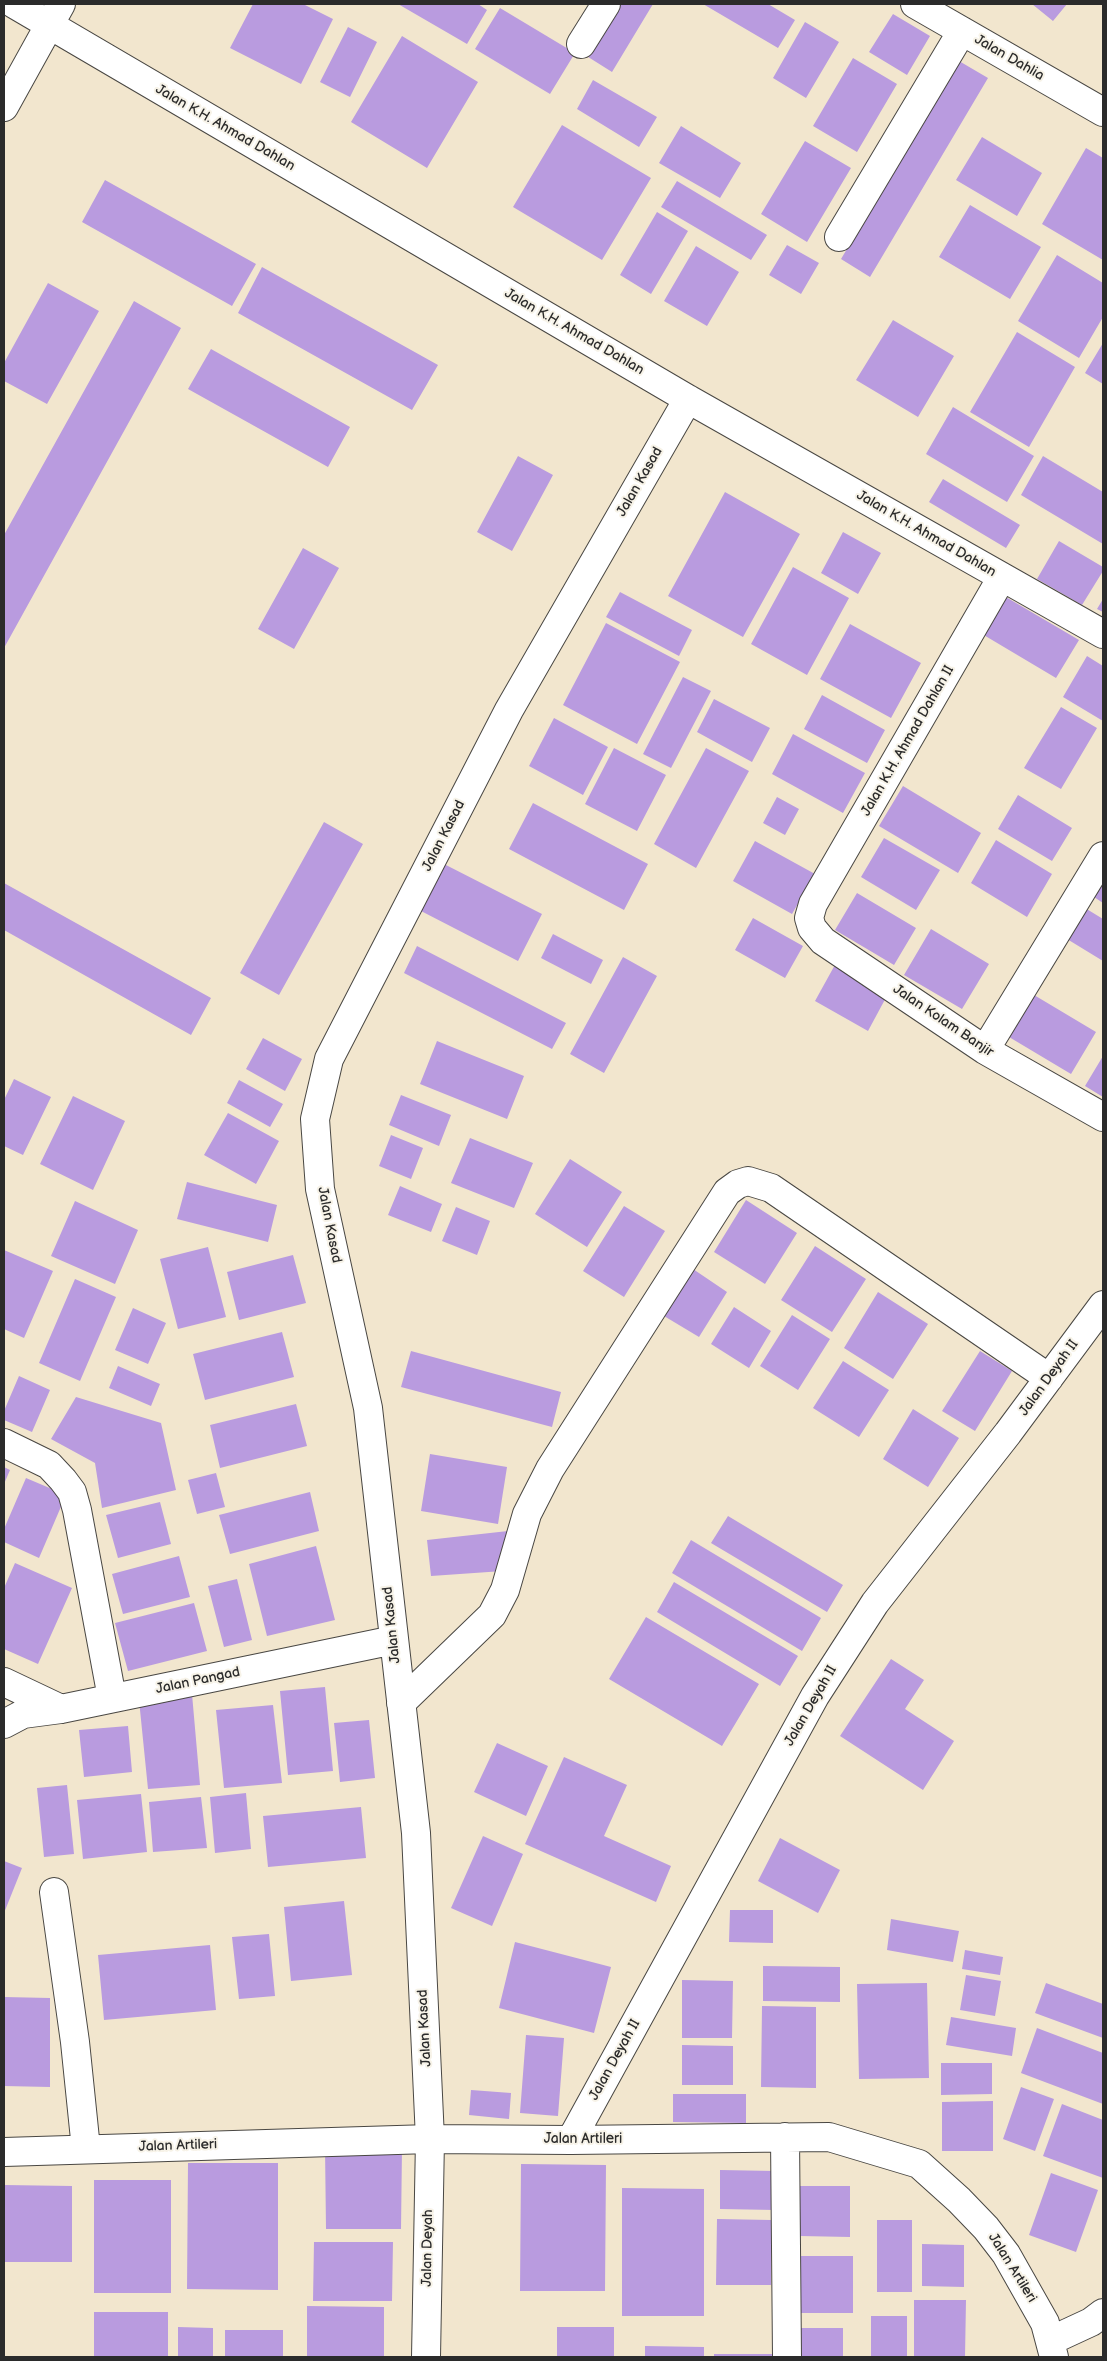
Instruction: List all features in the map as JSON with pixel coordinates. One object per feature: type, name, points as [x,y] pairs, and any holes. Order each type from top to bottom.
[{"type":"street","name":"Jalan K.H. Ahmad Dahlan","points":[[14,4],[55,14],[688,399],[1103,634]]},
{"type":"street","points":[[581,44],[606,4]]},
{"type":"street","name":"Jalan Dahlia","points":[[915,4],[1103,112]]},
{"type":"street","points":[[4,107],[55,14]]},
{"type":"street","points":[[838,237],[962,31]]},
{"type":"street","name":"Jalan Kasad","points":[[430,2139],[416,1833],[368,1408],[320,1189],[315,1119],[329,1059],[509,710],[688,399]]},
{"type":"street","name":"Jalan K.H. Ahmad Dahlan II","points":[[813,904],[1002,577]]},
{"type":"street","points":[[985,1050],[1103,856]]},
{"type":"street","name":"Jalan Kolam Banjir","points":[[813,904],[809,918],[812,928],[823,941],[985,1050],[1103,1117]]},
{"type":"street","points":[[401,1703],[492,1615],[505,1590],[527,1514],[550,1469],[727,1192],[738,1184],[748,1181],[771,1188],[1049,1378]]},
{"type":"street","name":"Jalan Deyah II","points":[[571,2140],[815,1696],[875,1603],[1103,1305]]},
{"type":"street","points":[[4,1443],[49,1466],[72,1492],[112,1698]]},
{"type":"street","name":"Jalan Pangad","points":[[4,1724],[23,1714],[61,1709],[394,1640]]},
{"type":"street","points":[[4,1682],[61,1709]]},
{"type":"street","points":[[54,1892],[75,2042],[86,2149]]},
{"type":"street","name":"Jalan Artileri","points":[[4,2152],[430,2139],[571,2140],[829,2137],[919,2164],[986,2228],[1006,2254],[1045,2323],[1052,2349]]},
{"type":"street","points":[[785,2138],[787,2357]]},
{"type":"street","name":"Jalan Deyah","points":[[426,2357],[430,2139]]},
{"type":"street","points":[[1052,2349],[1103,2313]]},
{"type":"building","points":[[253,4],[303,4],[333,19],[301,84],[230,48]]},
{"type":"building","points":[[398,4],[478,4],[487,10],[467,44]]},
{"type":"building","points":[[615,4],[653,4],[612,72],[585,55]]},
{"type":"building","points":[[703,4],[768,4],[795,20],[778,48]]},
{"type":"building","points":[[1032,4],[1067,4],[1053,21]]},
{"type":"building","points":[[500,8],[575,53],[550,94],[475,49]]},
{"type":"building","points":[[893,14],[930,36],[907,75],[869,52]]},
{"type":"building","points":[[805,22],[839,42],[806,98],[773,78]]},
{"type":"building","points":[[348,27],[377,42],[350,97],[320,82]]},
{"type":"building","points":[[402,36],[478,82],[427,168],[351,122]]},
{"type":"building","points":[[853,58],[897,84],[857,152],[813,126]]},
{"type":"building","points":[[959,61],[988,78],[870,277],[841,259]]},
{"type":"building","points":[[593,80],[657,117],[639,147],[577,109]]},
{"type":"building","points":[[562,125],[651,178],[602,260],[513,207]]},
{"type":"building","points":[[681,126],[741,163],[720,198],[659,163]]},
{"type":"building","points":[[982,137],[1042,173],[1017,216],[956,180]]},
{"type":"building","points":[[805,141],[851,168],[807,242],[761,214]]},
{"type":"building","points":[[1086,148],[1103,158],[1103,260],[1042,224]]},
{"type":"building","points":[[105,180],[256,264],[232,306],[82,222]]},
{"type":"building","points":[[677,181],[767,235],[751,260],[661,207]]},
{"type":"building","points":[[970,205],[1041,247],[1010,299],[939,257]]},
{"type":"building","points":[[657,212],[688,231],[651,294],[620,275]]},
{"type":"building","points":[[787,245],[819,263],[801,294],[769,275]]},
{"type":"building","points":[[696,246],[739,272],[707,326],[664,301]]},
{"type":"building","points":[[1057,255],[1103,283],[1103,317],[1079,358],[1018,321]]},
{"type":"building","points":[[262,267],[438,365],[412,410],[238,313]]},
{"type":"building","points":[[48,283],[99,311],[47,404],[4,381],[4,363]]},
{"type":"building","points":[[134,301],[181,328],[4,648],[4,535]]},
{"type":"building","points":[[893,320],[954,356],[918,417],[856,380]]},
{"type":"building","points":[[1017,332],[1075,367],[1029,447],[970,412]]},
{"type":"building","points":[[1103,343],[1103,384],[1085,373]]},
{"type":"building","points":[[211,349],[350,427],[328,467],[188,389]]},
{"type":"building","points":[[953,407],[1034,456],[1007,502],[926,454]]},
{"type":"building","points":[[518,456],[553,475],[512,551],[477,532]]},
{"type":"building","points":[[1043,456],[1103,492],[1103,544],[1021,495]]},
{"type":"building","points":[[943,479],[1020,525],[1006,548],[929,502]]},
{"type":"building","points":[[725,492],[800,534],[743,637],[668,596]]},
{"type":"building","points":[[843,532],[881,553],[858,594],[821,573]]},
{"type":"building","points":[[1059,541],[1103,567],[1103,571],[1082,605],[1037,579]]},
{"type":"building","points":[[303,548],[339,568],[294,649],[258,629]]},
{"type":"building","points":[[793,567],[849,598],[807,675],[751,644]]},
{"type":"building","points":[[620,592],[692,630],[679,656],[606,617]]},
{"type":"building","points":[[999,593],[1079,640],[1056,678],[977,631]]},
{"type":"building","points":[[1103,599],[1103,612],[1097,609]]},
{"type":"building","points":[[606,623],[680,662],[637,744],[563,705]]},
{"type":"building","points":[[850,624],[921,663],[891,718],[820,679]]},
{"type":"building","points":[[1087,656],[1103,666],[1103,721],[1063,697]]},
{"type":"building","points":[[683,677],[711,691],[671,768],[643,754]]},
{"type":"building","points":[[822,695],[885,730],[867,763],[804,729]]},
{"type":"building","points":[[714,699],[770,728],[752,762],[697,732]]},
{"type":"building","points":[[1061,707],[1097,728],[1061,789],[1024,768]]},
{"type":"building","points":[[554,718],[608,747],[583,795],[529,766]]},
{"type":"building","points":[[793,734],[865,773],[843,813],[772,774]]},
{"type":"building","points":[[614,748],[666,775],[637,831],[585,804]]},
{"type":"building","points":[[706,748],[749,771],[696,868],[654,844]]},
{"type":"building","points":[[903,786],[981,833],[958,873],[879,826]]},
{"type":"building","points":[[1018,795],[1072,828],[1052,861],[998,829]]},
{"type":"building","points":[[777,797],[799,809],[785,835],[763,823]]},
{"type":"building","points":[[533,803],[648,864],[624,910],[509,849]]},
{"type":"building","points":[[324,822],[363,844],[279,995],[240,973]]},
{"type":"building","points":[[884,838],[940,870],[916,910],[861,877]]},
{"type":"building","points":[[996,840],[1052,874],[1027,917],[971,883]]},
{"type":"building","points":[[755,841],[815,874],[792,914],[733,881]]},
{"type":"building","points":[[444,864],[542,914],[518,961],[421,911]]},
{"type":"building","points":[[1103,875],[1103,903],[1091,895]]},
{"type":"building","points":[[4,883],[211,998],[191,1035],[4,930]]},
{"type":"building","points":[[857,893],[916,928],[894,965],[835,930]]},
{"type":"building","points":[[1085,908],[1103,919],[1103,961],[1067,939]]},
{"type":"building","points":[[753,918],[803,946],[785,978],[735,950]]},
{"type":"building","points":[[931,929],[989,964],[962,1009],[904,975]]},
{"type":"building","points":[[553,934],[603,960],[591,984],[541,958]]},
{"type":"building","points":[[417,946],[566,1023],[552,1049],[404,973]]},
{"type":"building","points":[[623,957],[657,976],[604,1073],[570,1054]]},
{"type":"building","points":[[836,963],[889,992],[868,1031],[815,1001]]},
{"type":"building","points":[[1029,992],[1096,1032],[1071,1074],[1004,1034]]},
{"type":"building","points":[[263,1038],[302,1059],[285,1091],[246,1069]]},
{"type":"building","points":[[437,1041],[524,1076],[507,1119],[420,1084]]},
{"type":"building","points":[[1103,1056],[1103,1097],[1085,1086]]},
{"type":"building","points":[[14,1079],[51,1097],[23,1155],[4,1146],[4,1100]]},
{"type":"building","points":[[239,1080],[283,1104],[270,1127],[227,1103]]},
{"type":"building","points":[[401,1095],[451,1115],[439,1146],[389,1125]]},
{"type":"building","points":[[73,1096],[125,1121],[93,1190],[40,1164]]},
{"type":"building","points":[[228,1113],[279,1141],[256,1184],[204,1155]]},
{"type":"building","points":[[391,1135],[423,1148],[411,1179],[379,1166]]},
{"type":"building","points":[[470,1138],[533,1163],[514,1208],[451,1183]]},
{"type":"building","points":[[570,1159],[622,1192],[587,1247],[535,1214]]},
{"type":"building","points":[[187,1182],[277,1205],[268,1242],[177,1219]]},
{"type":"building","points":[[400,1186],[442,1204],[431,1232],[388,1215]]},
{"type":"building","points":[[746,1200],[797,1233],[765,1284],[714,1252]]},
{"type":"building","points":[[75,1201],[138,1230],[115,1284],[51,1256]]},
{"type":"building","points":[[624,1206],[665,1231],[624,1297],[583,1271]]},
{"type":"building","points":[[456,1207],[490,1221],[477,1255],[442,1241]]},
{"type":"building","points":[[815,1246],[866,1279],[832,1332],[781,1300]]},
{"type":"building","points":[[208,1247],[226,1317],[178,1329],[160,1259]]},
{"type":"building","points":[[4,1250],[53,1271],[24,1338],[4,1329]]},
{"type":"building","points":[[293,1255],[306,1303],[239,1320],[227,1272]]},
{"type":"building","points":[[693,1269],[727,1292],[699,1337],[664,1316]]},
{"type":"building","points":[[75,1279],[116,1297],[80,1381],[39,1363]]},
{"type":"building","points":[[878,1292],[928,1324],[893,1379],[844,1348]]},
{"type":"building","points":[[734,1307],[771,1331],[749,1368],[711,1344]]},
{"type":"building","points":[[133,1308],[166,1323],[148,1364],[115,1350]]},
{"type":"building","points":[[792,1315],[830,1339],[798,1390],[760,1366]]},
{"type":"building","points":[[282,1332],[294,1377],[205,1400],[193,1354]]},
{"type":"building","points":[[411,1351],[561,1392],[552,1427],[401,1387]]},
{"type":"building","points":[[980,1351],[1012,1371],[975,1431],[942,1411]]},
{"type":"building","points":[[843,1361],[889,1390],[859,1437],[813,1408]]},
{"type":"building","points":[[118,1366],[160,1384],[151,1406],[109,1388]]},
{"type":"building","points":[[19,1376],[50,1390],[32,1432],[4,1420],[4,1411]]},
{"type":"building","points":[[76,1397],[161,1423],[176,1490],[102,1508],[95,1463],[51,1439]]},
{"type":"building","points":[[296,1404],[307,1446],[220,1468],[210,1425]]},
{"type":"building","points":[[913,1409],[959,1438],[928,1487],[883,1459]]},
{"type":"building","points":[[430,1454],[507,1467],[498,1524],[421,1511]]},
{"type":"building","points":[[4,1467],[10,1470],[4,1484]]},
{"type":"building","points":[[216,1473],[225,1507],[197,1514],[188,1480]]},
{"type":"building","points":[[26,1478],[66,1495],[39,1558],[4,1542],[4,1529]]},
{"type":"building","points":[[310,1492],[319,1531],[230,1554],[219,1515]]},
{"type":"building","points":[[160,1502],[171,1544],[118,1558],[106,1515]]},
{"type":"building","points":[[728,1516],[843,1585],[827,1612],[711,1543]]},
{"type":"building","points":[[508,1531],[503,1571],[431,1576],[427,1540]]},
{"type":"building","points":[[691,1540],[821,1618],[802,1651],[672,1573]]},
{"type":"building","points":[[316,1546],[335,1620],[267,1636],[249,1564]]},
{"type":"building","points":[[179,1556],[190,1597],[123,1614],[112,1574]]},
{"type":"building","points":[[15,1563],[72,1588],[38,1664],[4,1649],[4,1588]]},
{"type":"building","points":[[237,1579],[252,1640],[224,1647],[208,1586]]},
{"type":"building","points":[[674,1582],[798,1656],[780,1686],[657,1612]]},
{"type":"building","points":[[194,1603],[207,1651],[128,1671],[115,1623]]},
{"type":"building","points":[[646,1617],[759,1684],[722,1746],[609,1679]]},
{"type":"building","points":[[891,1659],[924,1680],[905,1709],[954,1741],[923,1790],[840,1736]]},
{"type":"building","points":[[325,1687],[333,1771],[288,1775],[280,1691]]},
{"type":"building","points":[[192,1694],[200,1785],[148,1789],[139,1700]]},
{"type":"building","points":[[273,1705],[282,1783],[224,1788],[216,1710]]},
{"type":"building","points":[[369,1720],[375,1778],[340,1782],[334,1723]]},
{"type":"building","points":[[128,1726],[132,1772],[84,1777],[79,1730]]},
{"type":"building","points":[[497,1743],[548,1766],[526,1816],[474,1792]]},
{"type":"building","points":[[564,1757],[627,1785],[604,1836],[671,1866],[656,1902],[525,1844]]},
{"type":"building","points":[[67,1785],[74,1854],[44,1857],[37,1788]]},
{"type":"building","points":[[246,1793],[251,1849],[215,1853],[210,1797]]},
{"type":"building","points":[[141,1794],[147,1852],[83,1859],[77,1800]]},
{"type":"building","points":[[201,1797],[207,1848],[153,1852],[149,1802]]},
{"type":"building","points":[[361,1807],[366,1858],[268,1867],[263,1816]]},
{"type":"building","points":[[483,1836],[523,1854],[492,1926],[451,1908]]},
{"type":"building","points":[[780,1838],[840,1870],[818,1913],[758,1881]]},
{"type":"building","points":[[4,1861],[22,1868],[4,1913]]},
{"type":"building","points":[[344,1901],[352,1975],[291,1981],[284,1907]]},
{"type":"building","points":[[730,1910],[773,1910],[773,1943],[729,1942]]},
{"type":"building","points":[[891,1919],[959,1931],[953,1962],[887,1950]]},
{"type":"building","points":[[269,1934],[275,1996],[239,1999],[232,1937]]},
{"type":"building","points":[[515,1942],[611,1967],[594,2033],[499,2008]]},
{"type":"building","points":[[210,1945],[216,2010],[104,2020],[98,1955]]},
{"type":"building","points":[[965,1950],[1003,1957],[1000,1975],[962,1969]]},
{"type":"building","points":[[763,1966],[840,1967],[840,2002],[763,2001]]},
{"type":"building","points":[[966,1975],[1001,1981],[995,2016],[960,2010]]},
{"type":"building","points":[[682,1980],[733,1981],[732,2038],[682,2038]]},
{"type":"building","points":[[927,1983],[929,2078],[859,2079],[857,1984]]},
{"type":"building","points":[[1046,1983],[1103,2004],[1103,2038],[1035,2013]]},
{"type":"building","points":[[4,1997],[50,1998],[50,2087],[4,2086]]},
{"type":"building","points":[[762,2006],[816,2007],[816,2088],[761,2087]]},
{"type":"building","points":[[951,2017],[1016,2028],[1012,2056],[946,2045]]},
{"type":"building","points":[[1037,2028],[1103,2053],[1103,2104],[1021,2073]]},
{"type":"building","points":[[526,2035],[564,2038],[558,2116],[520,2113]]},
{"type":"building","points":[[682,2045],[733,2046],[733,2085],[682,2085]]},
{"type":"building","points":[[941,2063],[992,2063],[992,2094],[941,2095]]},
{"type":"building","points":[[1021,2087],[1054,2099],[1035,2151],[1003,2139]]},
{"type":"building","points":[[471,2090],[511,2093],[509,2119],[469,2115]]},
{"type":"building","points":[[673,2094],[746,2094],[746,2123],[673,2122]]},
{"type":"building","points":[[993,2101],[993,2151],[942,2151],[942,2102]]},
{"type":"building","points":[[1062,2104],[1103,2120],[1103,2178],[1043,2156]]},
{"type":"building","points":[[325,2147],[402,2148],[401,2229],[326,2229]]},
{"type":"building","points":[[188,2163],[278,2163],[278,2290],[187,2289]]},
{"type":"building","points":[[521,2164],[606,2165],[605,2291],[520,2291]]},
{"type":"building","points":[[720,2170],[775,2171],[775,2210],[720,2209]]},
{"type":"building","points":[[1051,2173],[1098,2190],[1076,2252],[1029,2235]]},
{"type":"building","points":[[94,2180],[171,2180],[171,2293],[94,2293]]},
{"type":"building","points":[[4,2185],[72,2186],[72,2262],[4,2262]]},
{"type":"building","points":[[800,2186],[850,2186],[850,2237],[800,2236]]},
{"type":"building","points":[[622,2188],[704,2189],[704,2316],[622,2316]]},
{"type":"building","points":[[717,2219],[771,2220],[771,2285],[716,2285]]},
{"type":"building","points":[[877,2220],[912,2220],[912,2292],[877,2292]]},
{"type":"building","points":[[314,2242],[393,2242],[392,2301],[313,2301]]},
{"type":"building","points":[[922,2244],[964,2245],[964,2287],[922,2286]]},
{"type":"building","points":[[796,2256],[853,2256],[853,2313],[796,2313]]},
{"type":"building","points":[[914,2300],[966,2300],[965,2357],[914,2357]]},
{"type":"building","points":[[307,2306],[384,2307],[384,2357],[307,2357]]},
{"type":"building","points":[[94,2312],[168,2312],[168,2357],[94,2357]]},
{"type":"building","points":[[871,2316],[907,2316],[907,2357],[871,2357]]},
{"type":"building","points":[[178,2327],[213,2328],[213,2357],[178,2357]]},
{"type":"building","points":[[557,2327],[614,2327],[614,2357],[557,2357]]},
{"type":"building","points":[[794,2328],[843,2328],[843,2357],[794,2357]]},
{"type":"building","points":[[225,2330],[283,2330],[283,2357],[225,2357]]},
{"type":"building","points":[[645,2346],[704,2347],[704,2357],[645,2357]]},
{"type":"building","points":[[714,2354],[782,2354],[783,2357],[714,2357]]}]
